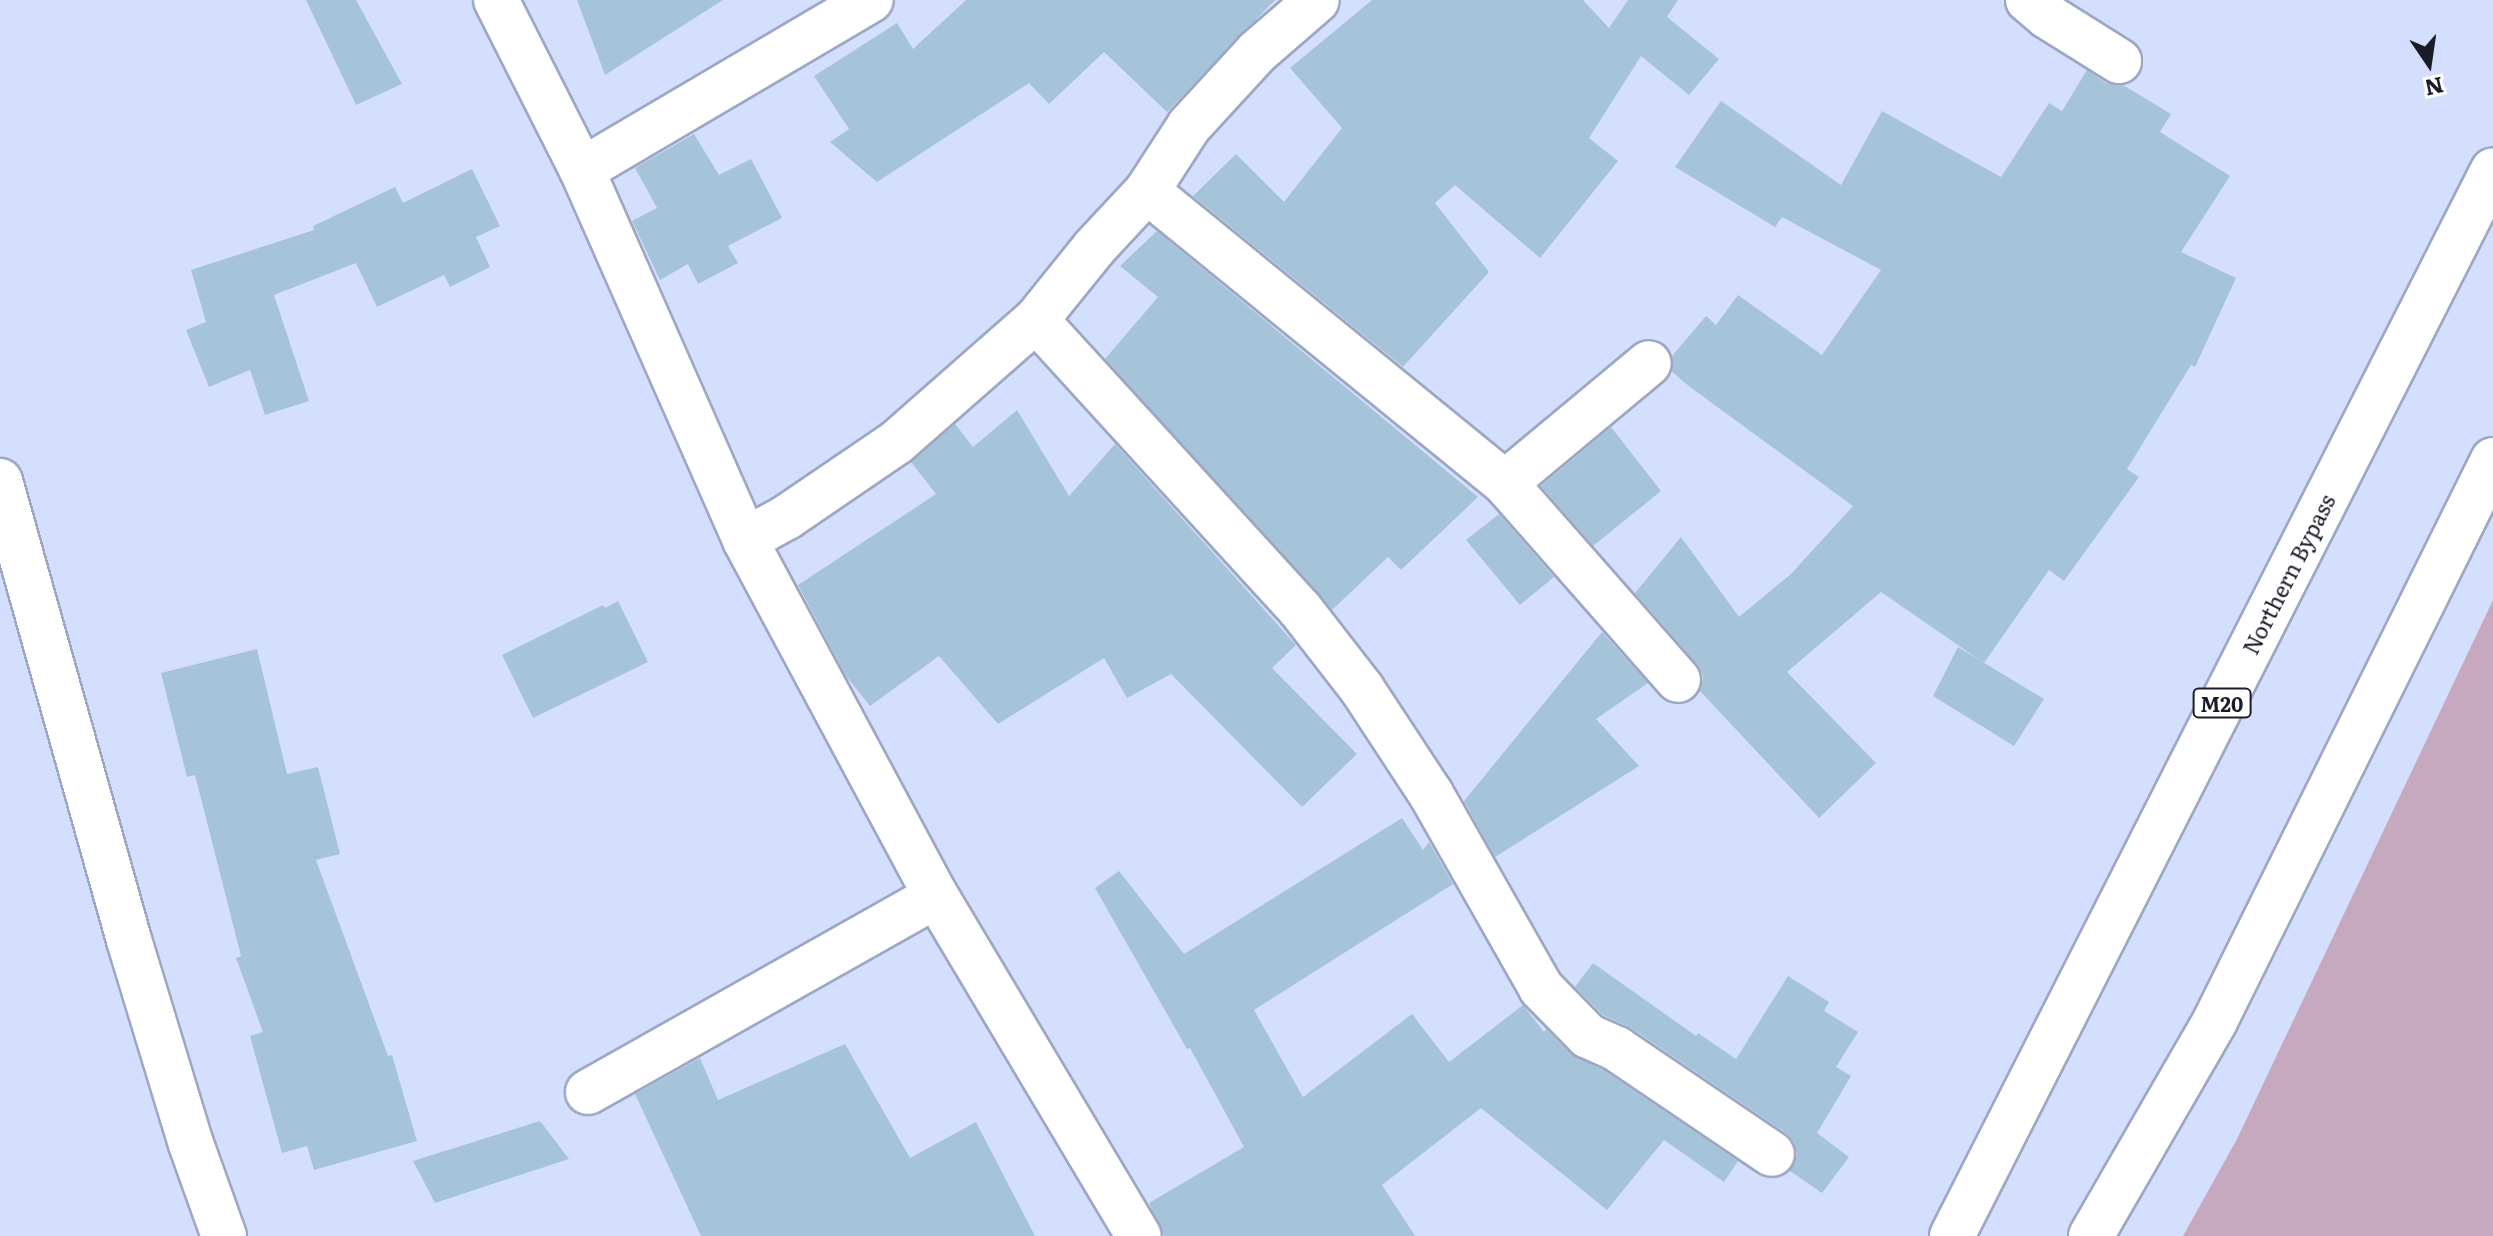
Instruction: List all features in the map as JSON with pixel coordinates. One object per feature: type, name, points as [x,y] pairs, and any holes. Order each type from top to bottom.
[{"type":"main road","points":[[496,0],[582,170],[745,540],[936,896],[1139,1236]]},
{"type":"main road","points":[[582,170],[871,0]]},
{"type":"main road","points":[[745,540],[787,517],[897,442],[1036,320],[1094,248],[1147,191],[1189,126],[1257,52],[1317,0]]},
{"type":"main road","points":[[2028,0],[2047,16],[2119,61]]},
{"type":"main road","name":"Northern Bypass","points":[[1952,1236],[2493,170]]},
{"type":"main road","points":[[1147,191],[1505,483],[1678,680]]},
{"type":"main road","points":[[1036,320],[1300,609],[1362,689],[1431,794],[1541,988],[1588,1036],[1617,1049],[1772,1154]]},
{"type":"main road","points":[[1505,483],[1649,363]]},
{"type":"main road","points":[[2091,1236],[2215,1021],[2493,460]]},
{"type":"main road","points":[[0,481],[129,940],[191,1144],[224,1236]]},
{"type":"main road","points":[[588,1092],[936,896]]},
{"type":"shaded area","points":[[2493,600],[2493,1236],[2183,1236],[2237,1139]]},
{"type":"building","points":[[306,0],[356,0],[402,84],[356,105]]},
{"type":"building","points":[[577,0],[723,0],[605,75]]},
{"type":"building","points":[[966,0],[1275,0],[1167,112],[1104,52],[1049,104],[1029,83],[877,182],[830,142],[849,129],[814,76],[897,23],[913,49]]},
{"type":"building","points":[[1372,0],[1583,0],[1609,28],[1628,0],[1678,0],[1667,17],[1719,59],[1689,95],[1641,56],[1589,138],[1618,161],[1540,258],[1455,185],[1435,203],[1489,272],[1403,367],[1193,196],[1236,154],[1284,202],[1342,128],[1290,68]]},
{"type":"building","points":[[2087,70],[2106,83],[2123,85],[2171,114],[2160,132],[2230,176],[2181,252],[2236,278],[2195,367],[2191,365],[2127,469],[2139,477],[2064,581],[2049,570],[1984,663],[1881,592],[1787,672],[1876,763],[1819,818],[1700,691],[1703,676],[1697,664],[1635,593],[1681,537],[1739,617],[1791,574],[1853,506],[1690,387],[1672,372],[1672,356],[1706,316],[1716,325],[1738,295],[1822,355],[1881,270],[1782,217],[1775,227],[1675,167],[1721,101],[1841,185],[1882,111],[2001,177],[2049,103],[2062,111]]},
{"type":"building","points":[[694,134],[719,175],[751,159],[782,218],[728,246],[738,263],[698,284],[688,264],[660,280],[632,221],[657,208],[635,168]]},
{"type":"building","points":[[472,169],[500,226],[476,237],[490,267],[450,287],[444,275],[377,307],[356,263],[274,295],[309,401],[265,415],[250,370],[209,387],[186,330],[206,322],[191,270],[314,230],[313,226],[395,187],[403,203]]},
{"type":"building","points":[[1157,231],[1478,497],[1401,570],[1388,557],[1332,610],[1105,359],[1158,297],[1120,266]]},
{"type":"building","points":[[1017,410],[1069,496],[1115,444],[1296,645],[1272,668],[1357,754],[1302,807],[1171,674],[1127,698],[1104,658],[998,724],[939,656],[870,706],[846,676],[798,585],[936,494],[911,462],[955,424],[973,447]]},
{"type":"building","points":[[1611,427],[1661,491],[1593,546],[1541,486]]},
{"type":"building","points":[[1499,514],[1554,577],[1520,605],[1466,540]]},
{"type":"building","points":[[618,601],[648,662],[533,718],[502,655],[603,605],[605,608]]},
{"type":"building","points":[[1602,632],[1648,683],[1596,719],[1639,766],[1495,857],[1464,801]]},
{"type":"building","points":[[1958,647],[2044,699],[2014,746],[1933,696]]},
{"type":"building","points":[[257,649],[287,774],[318,767],[340,854],[316,860],[388,1056],[392,1055],[417,1141],[314,1170],[307,1146],[282,1153],[250,1036],[263,1032],[236,958],[241,956],[195,775],[187,777],[161,673]]},
{"type":"building","points":[[1402,818],[1423,850],[1429,842],[1453,884],[1254,1010],[1303,1097],[1412,1014],[1449,1062],[1523,1005],[1544,1032],[1546,1029],[1571,1054],[1605,1071],[1738,1161],[1724,1182],[1664,1140],[1607,1210],[1481,1108],[1382,1185],[1415,1236],[1164,1236],[1149,1203],[1244,1147],[1190,1048],[1187,1049],[1095,888],[1119,871],[1184,954]]},
{"type":"building","points":[[1593,963],[1696,1036],[1698,1033],[1736,1059],[1788,976],[1829,1002],[1824,1011],[1858,1032],[1836,1067],[1851,1076],[1817,1133],[1849,1157],[1822,1193],[1790,1171],[1797,1155],[1794,1142],[1786,1133],[1631,1028],[1603,1015],[1575,987]]},
{"type":"building","points":[[845,1044],[910,1158],[976,1122],[1035,1236],[701,1236],[635,1094],[700,1058],[718,1100]]},
{"type":"building","points":[[540,1121],[569,1159],[435,1203],[413,1161]]}]
